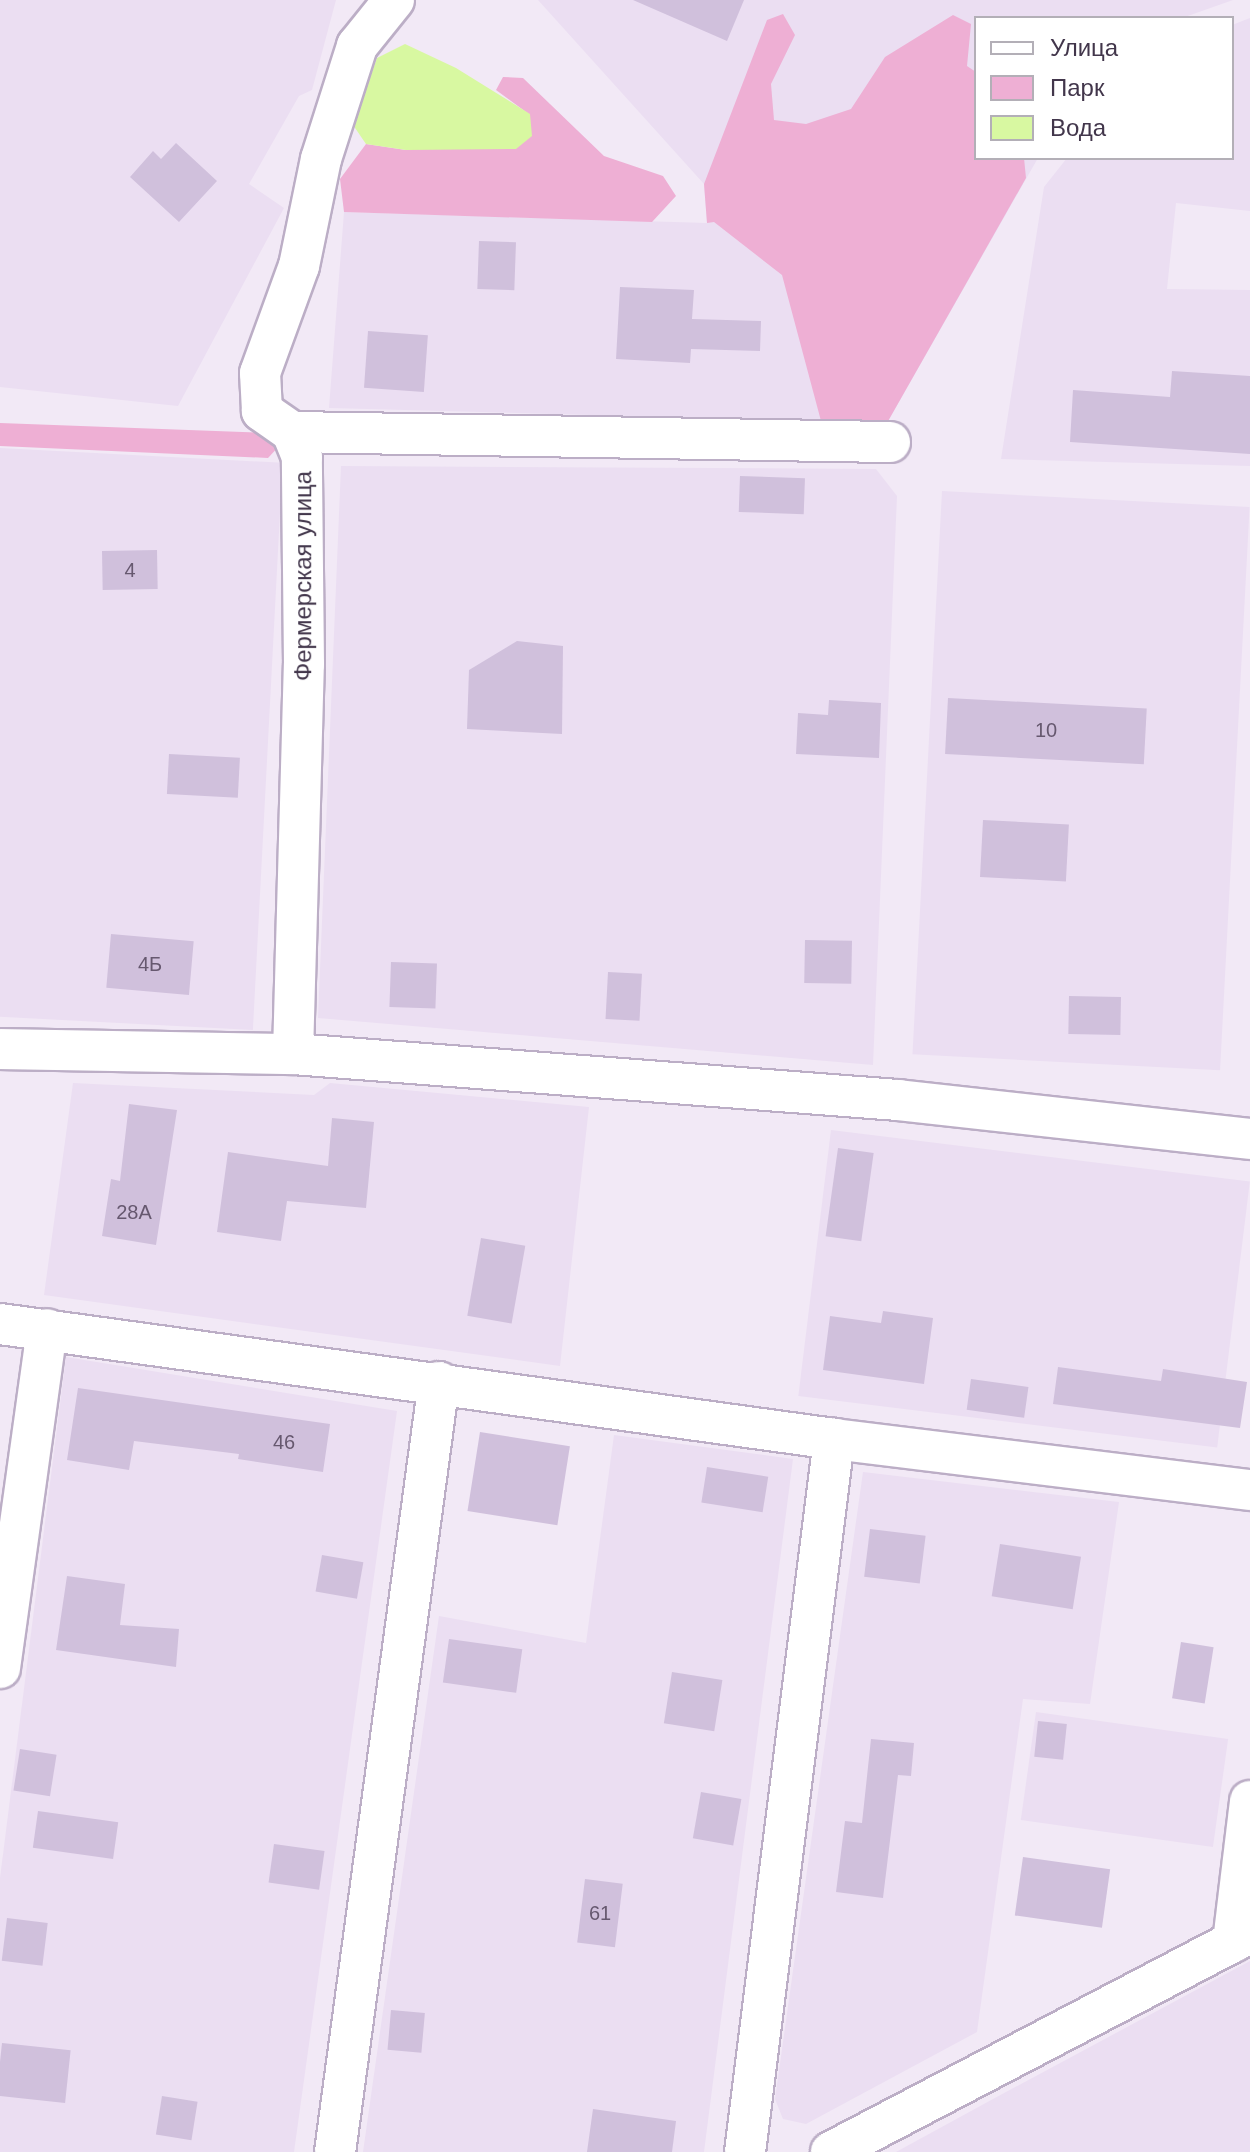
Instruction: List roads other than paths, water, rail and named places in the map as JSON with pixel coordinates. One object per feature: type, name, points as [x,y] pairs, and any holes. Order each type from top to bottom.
[{"type":"street","points":[[394,0],[357,46],[321,159],[299,266],[260,373],[262,411],[292,432],[890,442]]},
{"type":"street","name":"Фермерская улица","points":[[292,432],[302,457],[304,648],[293,1054]]},
{"type":"street","points":[[0,1049],[293,1054],[898,1100],[1250,1139]]},
{"type":"street","points":[[0,1324],[439,1382],[834,1439],[1250,1490]]},
{"type":"street","points":[[0,1668],[47,1329]]},
{"type":"street","points":[[335,2152],[439,1382]]},
{"type":"street","points":[[745,2152],[834,1439]]},
{"type":"street","points":[[831,2152],[1241,1937],[1250,1801]]},
{"type":"water","points":[[405,44],[456,68],[530,114],[532,136],[516,149],[406,150],[366,144],[353,125],[377,58]]}]
